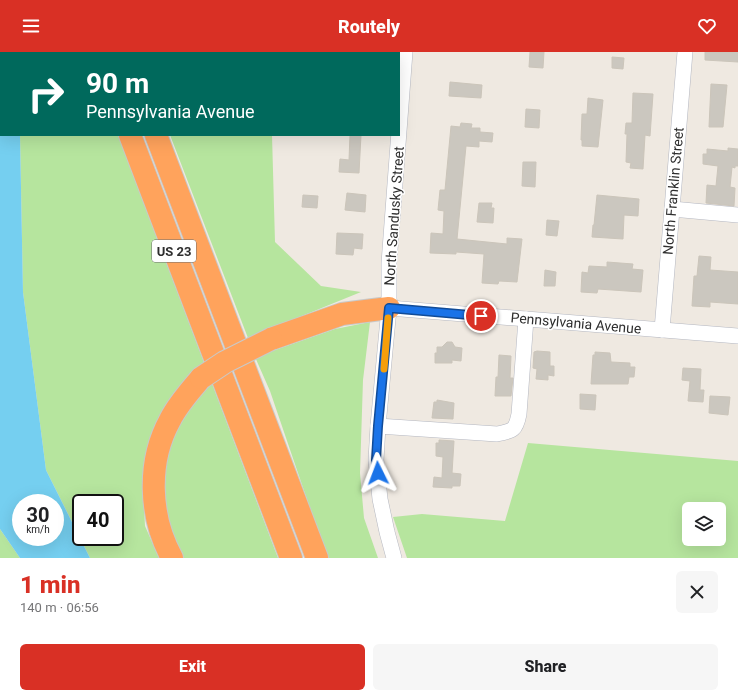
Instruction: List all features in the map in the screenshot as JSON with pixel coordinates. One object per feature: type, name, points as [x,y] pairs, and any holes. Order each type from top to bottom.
[{"type":"highway","name":"US 23","points":[[130,136],[291,558]]},
{"type":"highway","name":"US 23","points":[[156,136],[317,558]]},
{"type":"highway","points":[[172,558],[161,533],[155,509],[155,462],[170,421],[184,399],[201,378],[225,362],[271,339],[342,314],[389,308]]},
{"type":"street","name":"North Sandusky Street","points":[[400,118],[405,52]]},
{"type":"street","name":"North Franklin Street","points":[[662,330],[685,52]]},
{"type":"street","name":"North Sandusky Street","points":[[394,558],[380,499],[376,460],[389,308],[389,263],[399,136]]},
{"type":"street","points":[[672,209],[738,215]]},
{"type":"street","name":"Pennsylvania Avenue","points":[[389,308],[738,336]]},
{"type":"street","points":[[378,426],[497,434],[511,432],[517,425],[519,414],[526,319]]},
{"type":"green space","points":[[20,136],[118,136],[278,558],[180,558],[146,458],[143,488],[145,526],[159,558],[90,558],[84,546],[124,546],[124,494],[72,494],[72,522],[64,506],[64,494],[58,494],[46,470],[23,292]]},
{"type":"green space","points":[[170,136],[272,136],[275,242],[321,286],[361,292],[248,338]]},
{"type":"green space","points":[[370,322],[363,380],[360,473],[364,518],[378,558],[327,558],[270,391],[255,357],[335,329]]},
{"type":"green space","points":[[528,443],[738,461],[738,558],[407,558],[393,517],[422,514],[505,521]]},
{"type":"green space","points":[[0,529],[20,558],[0,558]]},
{"type":"water","points":[[0,136],[20,136],[23,292],[46,470],[58,494],[12,494],[12,546],[64,546],[64,506],[72,522],[72,546],[84,546],[90,558],[20,558],[0,529]]},
{"type":"building","points":[[530,52],[544,52],[543,68],[529,67]]},
{"type":"building","points":[[705,52],[738,52],[738,62],[705,60]]},
{"type":"building","points":[[612,57],[624,58],[623,69],[612,68]]},
{"type":"building","points":[[450,82],[482,85],[481,98],[449,96]]},
{"type":"building","points":[[711,84],[727,85],[723,127],[709,127]]},
{"type":"building","points":[[633,93],[653,94],[650,136],[645,135],[643,169],[630,168],[631,163],[626,162],[626,123],[632,123]]},
{"type":"building","points":[[588,98],[603,100],[598,147],[582,146],[582,114],[587,114]]},
{"type":"building","points":[[526,109],[540,110],[539,128],[525,127]]},
{"type":"building","points":[[461,123],[472,124],[471,128],[480,128],[480,132],[493,133],[492,142],[479,141],[479,147],[466,146],[457,239],[507,244],[507,238],[522,239],[517,282],[499,281],[498,284],[482,283],[484,254],[456,252],[456,254],[430,253],[431,233],[443,234],[444,211],[438,210],[440,190],[445,190],[451,126],[460,127]]},
{"type":"building","points":[[350,136],[361,136],[359,173],[339,172],[340,159],[349,160]]},
{"type":"building","points":[[728,148],[738,149],[738,166],[735,166],[735,168],[732,167],[730,187],[735,188],[734,206],[706,203],[707,185],[716,186],[718,166],[703,164],[703,154],[707,154],[707,149],[728,151]]},
{"type":"building","points":[[523,162],[536,162],[535,187],[522,186]]},
{"type":"building","points":[[347,193],[366,195],[365,212],[345,210]]},
{"type":"building","points":[[303,195],[318,196],[317,208],[302,207]]},
{"type":"building","points":[[597,195],[639,199],[638,216],[624,215],[623,239],[592,237]]},
{"type":"building","points":[[479,203],[492,203],[491,208],[494,208],[493,223],[477,222]]},
{"type":"building","points":[[547,220],[559,221],[557,236],[546,235]]},
{"type":"building","points":[[337,233],[363,234],[362,249],[354,248],[353,255],[336,254]]},
{"type":"building","points":[[699,256],[711,257],[710,270],[738,272],[738,304],[710,302],[710,307],[692,306],[694,276],[697,276]]},
{"type":"building","points":[[607,262],[633,264],[632,269],[643,270],[641,292],[598,289],[597,293],[581,292],[582,272],[588,273],[589,266],[607,267]]},
{"type":"building","points":[[545,270],[556,272],[555,286],[544,286]]},
{"type":"building","points":[[447,342],[452,342],[455,347],[462,348],[461,361],[452,360],[452,363],[435,363],[435,353],[437,353],[437,347],[442,347]]},
{"type":"building","points":[[534,352],[550,352],[550,366],[554,366],[554,376],[548,375],[548,380],[536,379],[537,369],[533,368]]},
{"type":"building","points":[[595,352],[610,353],[611,362],[630,363],[630,367],[635,367],[634,377],[629,377],[628,384],[591,384],[593,355],[595,355]]},
{"type":"building","points":[[499,355],[511,356],[510,378],[513,378],[511,396],[495,396]]},
{"type":"building","points":[[683,368],[701,369],[700,390],[704,390],[703,402],[688,401],[690,381],[682,380]]},
{"type":"building","points":[[580,394],[596,395],[595,410],[580,409]]},
{"type":"building","points":[[710,396],[730,397],[728,415],[709,413]]},
{"type":"building","points":[[437,400],[454,403],[453,419],[432,418],[434,402],[437,402]]},
{"type":"building","points":[[439,440],[454,441],[452,473],[461,474],[460,486],[452,486],[452,488],[433,487],[434,477],[442,478],[443,457],[436,456],[436,443],[439,443]]},
{"type":"slow traffic","points":[[384,369],[388,318]]},
{"type":"route","points":[[378,473],[376,460],[378,426],[389,308],[481,316]]}]
